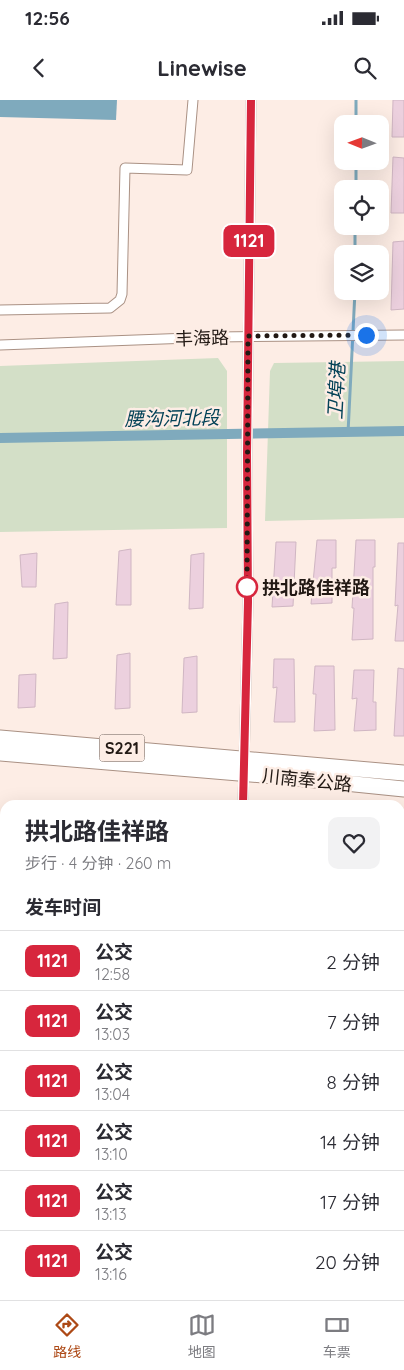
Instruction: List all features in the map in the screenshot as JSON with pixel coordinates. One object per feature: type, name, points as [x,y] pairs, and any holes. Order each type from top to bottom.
[{"type":"main road","name":"川南奉公路","points":[[0,738],[244,766],[404,789]]},
{"type":"main road","name":"川南奉公路","points":[[0,752],[244,766],[404,772]]},
{"type":"street","points":[[0,310],[110,308],[120,300],[122,294],[124,168],[187,170],[193,100]]},
{"type":"street","points":[[243,800],[248,602],[247,412],[251,100]]},
{"type":"street","name":"丰海路","points":[[0,345],[248,336],[404,334]]},
{"type":"green space","points":[[218,358],[227,371],[227,528],[0,532],[0,366]]},
{"type":"green space","points":[[404,361],[404,518],[265,521],[270,371],[274,363]]},
{"type":"water","points":[[0,100],[117,100],[116,120],[0,117]]},
{"type":"building","points":[[393,100],[404,100],[404,137],[392,137]]},
{"type":"building","points":[[393,157],[404,158],[404,213],[391,213]]},
{"type":"building","points":[[404,241],[404,309],[391,310],[393,242]]},
{"type":"building","points":[[317,540],[336,540],[336,568],[332,568],[332,603],[311,604]]},
{"type":"building","points":[[356,540],[375,540],[373,639],[352,640]]},
{"type":"building","points":[[276,542],[296,542],[293,606],[272,607]]},
{"type":"building","points":[[398,543],[404,543],[404,641],[395,641],[398,605],[395,606]]},
{"type":"building","points":[[131,549],[131,605],[116,605],[119,551]]},
{"type":"building","points":[[37,553],[36,587],[22,587],[20,555]]},
{"type":"building","points":[[204,553],[203,608],[189,609],[191,555]]},
{"type":"building","points":[[68,602],[67,658],[53,659],[55,604]]},
{"type":"building","points":[[130,653],[130,708],[115,709],[117,655]]},
{"type":"building","points":[[197,656],[197,712],[182,713],[184,658]]},
{"type":"building","points":[[274,659],[294,659],[295,722],[274,722],[277,687],[273,688]]},
{"type":"building","points":[[315,666],[334,666],[335,730],[314,731],[316,694],[313,694]]},
{"type":"building","points":[[398,668],[404,669],[404,736],[394,736]]},
{"type":"building","points":[[354,670],[374,670],[373,702],[376,702],[376,730],[354,731],[357,698],[352,699]]},
{"type":"building","points":[[36,674],[35,707],[18,708],[19,675]]},
{"type":"waterway","name":"卫埠港","points":[[356,100],[356,115]]},
{"type":"waterway","name":"卫埠港","points":[[356,170],[356,180]]},
{"type":"waterway","name":"卫埠港","points":[[355,235],[355,245]]},
{"type":"waterway","name":"卫埠港","points":[[348,433],[355,300]]},
{"type":"waterway","name":"腰沟河北段","points":[[0,438],[404,431]]},
{"type":"bus line","name":"1121","points":[[243,800],[248,602],[247,454],[251,100]]},
{"type":"place","name":"拱北路佳祥路","points":[[247,587]]},
{"type":"route","points":[[247,587],[248,336],[366,335]]}]
